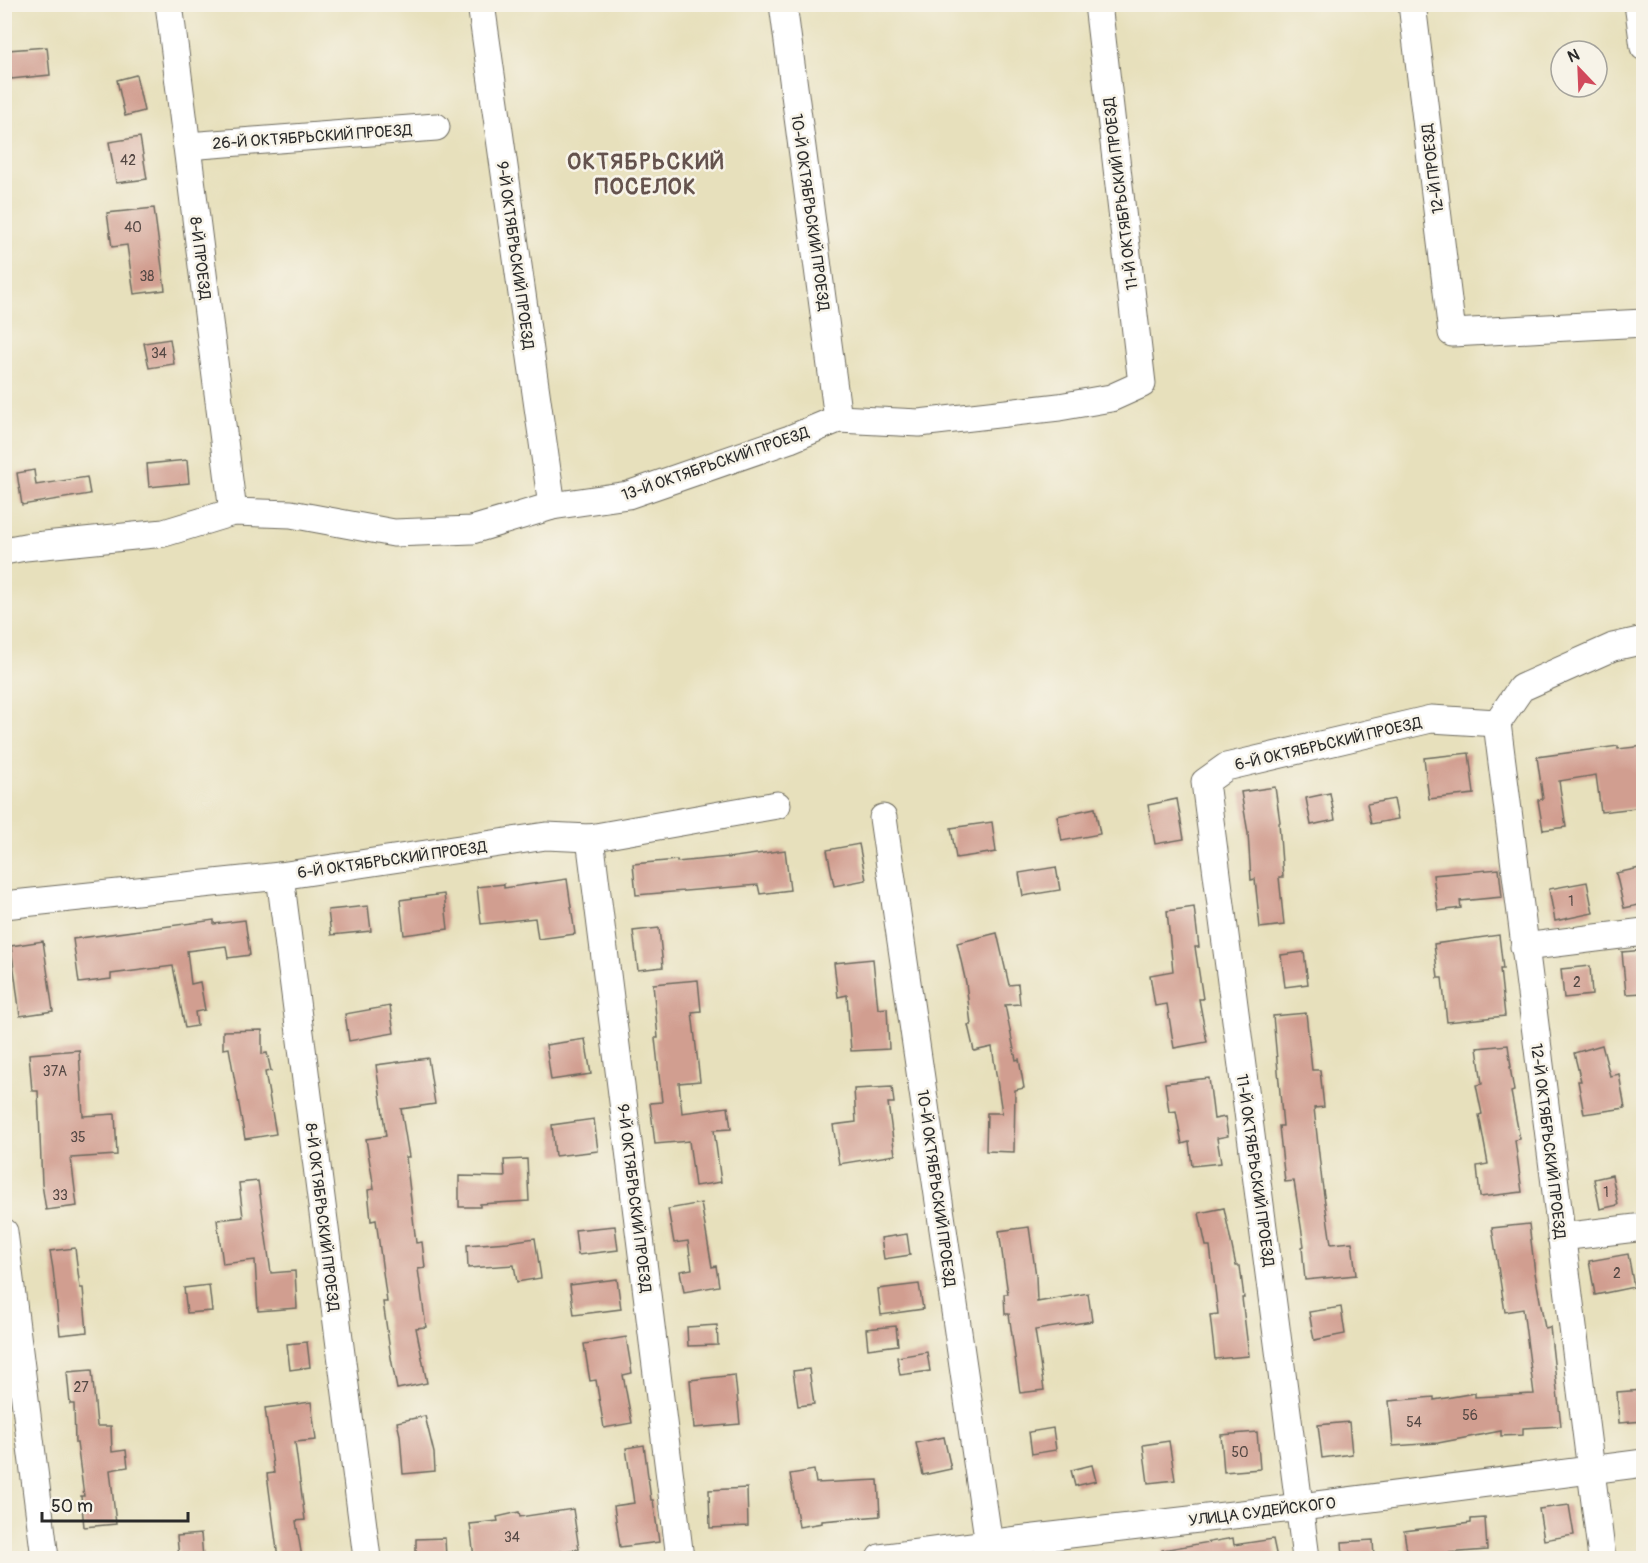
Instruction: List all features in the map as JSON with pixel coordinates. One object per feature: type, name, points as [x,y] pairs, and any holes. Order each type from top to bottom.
[{"type":"street","name":"8-Й ПРОЕЗД","points":[[169,4],[233,512]]},
{"type":"street","name":"9-Й ОКТЯБРЬСКИЙ ПРОЕЗД","points":[[481,4],[552,507]]},
{"type":"street","name":"10-Й ОКТЯБРЬСКИЙ ПРОЕЗД","points":[[783,4],[838,419]]},
{"type":"street","name":"11-Й ОКТЯБРЬСКИЙ ПРОЕЗД","points":[[1098,4],[1142,384]]},
{"type":"street","name":"12-Й ПРОЕЗД","points":[[1412,4],[1452,333],[1644,323]]},
{"type":"street","points":[[1638,4],[1644,47]]},
{"type":"street","name":"26-Й ОКТЯБРЬСКИЙ ПРОЕЗД","points":[[187,146],[436,127]]},
{"type":"street","name":"13-Й ОКТЯБРЬСКИЙ ПРОЕЗД","points":[[4,551],[164,534],[233,512],[291,514],[394,533],[472,530],[552,507],[628,495],[790,439],[838,419],[919,423],[1059,407],[1111,398],[1142,384]]},
{"type":"street","points":[[1497,723],[1521,688],[1613,648],[1644,640]]},
{"type":"street","name":"6-Й ОКТЯБРЬСКИЙ ПРОЕЗД","points":[[1205,782],[1226,766],[1431,719],[1497,723]]},
{"type":"street","name":"12-Й ОКТЯБРЬСКИЙ ПРОЕЗД","points":[[1497,723],[1602,1558]]},
{"type":"street","name":"11-Й ОКТЯБРЬСКИЙ ПРОЕЗД","points":[[1205,782],[1306,1558]]},
{"type":"street","name":"6-Й ОКТЯБРЬСКИЙ ПРОЕЗД","points":[[4,905],[280,876],[546,836],[590,838],[777,805]]},
{"type":"street","name":"10-Й ОКТЯБРЬСКИЙ ПРОЕЗД","points":[[883,819],[990,1551]]},
{"type":"street","name":"9-Й ОКТЯБРЬСКИЙ ПРОЕЗД","points":[[590,838],[681,1558]]},
{"type":"street","name":"8-Й ОКТЯБРЬСКИЙ ПРОЕЗД","points":[[280,876],[367,1558]]},
{"type":"street","points":[[1524,947],[1644,932]]},
{"type":"street","points":[[1561,1237],[1644,1227]]},
{"type":"street","points":[[4,1232],[45,1558]]},
{"type":"street","name":"УЛИЦА СУДЕЙСКОГО","points":[[880,1558],[990,1551],[1301,1507],[1644,1463]]},
{"type":"building","points":[[47,47],[50,75],[11,79],[8,50]]},
{"type":"building","points":[[136,75],[144,111],[125,116],[117,80]]},
{"type":"building","points":[[140,137],[147,179],[116,183],[109,142]]},
{"type":"building","points":[[154,208],[165,290],[134,294],[127,245],[112,247],[107,213]]},
{"type":"building","points":[[170,339],[174,364],[149,368],[144,343]]},
{"type":"building","points":[[187,460],[189,483],[149,487],[147,464]]},
{"type":"building","points":[[34,470],[36,485],[87,477],[90,494],[22,505],[17,473]]},
{"type":"building","points":[[1618,746],[1618,749],[1644,746],[1644,807],[1601,812],[1596,775],[1559,781],[1566,827],[1543,830],[1538,800],[1543,799],[1537,757]]},
{"type":"building","points":[[1469,753],[1474,794],[1429,799],[1424,758]]},
{"type":"building","points":[[1275,787],[1280,822],[1283,877],[1279,877],[1284,925],[1260,928],[1255,879],[1251,880],[1248,833],[1241,792]]},
{"type":"building","points":[[1330,793],[1335,820],[1311,825],[1306,798]]},
{"type":"building","points":[[1177,799],[1184,839],[1155,844],[1148,805]]},
{"type":"building","points":[[1394,799],[1398,819],[1371,824],[1367,804]]},
{"type":"building","points":[[1095,808],[1100,834],[1062,841],[1057,816]]},
{"type":"building","points":[[992,822],[996,852],[956,858],[951,828]]},
{"type":"building","points":[[859,844],[866,880],[834,886],[827,850]]},
{"type":"building","points":[[785,850],[790,890],[760,894],[758,885],[636,895],[633,864],[728,858]]},
{"type":"building","points":[[1056,867],[1060,890],[1023,896],[1019,873]]},
{"type":"building","points":[[1640,868],[1644,882],[1644,904],[1624,908],[1616,873]]},
{"type":"building","points":[[1499,869],[1502,897],[1460,901],[1461,908],[1438,911],[1433,875]]},
{"type":"building","points":[[567,879],[575,934],[538,939],[535,918],[481,924],[477,887],[504,884],[504,888]]},
{"type":"building","points":[[1587,882],[1593,913],[1555,921],[1549,889]]},
{"type":"building","points":[[444,894],[448,929],[404,935],[400,900]]},
{"type":"building","points":[[368,906],[371,931],[331,935],[328,910]]},
{"type":"building","points":[[1194,907],[1199,947],[1195,947],[1203,999],[1199,999],[1207,1042],[1174,1048],[1167,1004],[1155,1006],[1150,975],[1173,971],[1167,911]]},
{"type":"building","points":[[214,920],[214,924],[245,920],[250,955],[228,958],[226,946],[187,951],[191,984],[200,982],[205,1010],[195,1012],[197,1026],[185,1028],[173,966],[111,974],[111,979],[79,983],[73,939]]},
{"type":"building","points":[[659,928],[663,967],[638,970],[633,931]]},
{"type":"building","points":[[997,933],[1009,985],[1018,984],[1020,1004],[1005,1005],[1024,1088],[1015,1090],[1014,1152],[986,1151],[987,1113],[1002,1113],[992,1047],[974,1051],[968,1025],[971,1025],[966,983],[957,943]]},
{"type":"building","points":[[1499,935],[1505,1016],[1447,1022],[1442,978],[1438,978],[1434,944]]},
{"type":"building","points":[[43,941],[53,1011],[20,1016],[11,946]]},
{"type":"building","points":[[1644,950],[1644,993],[1626,994],[1622,952]]},
{"type":"building","points":[[1304,952],[1308,984],[1285,987],[1281,955]]},
{"type":"building","points":[[873,959],[878,1009],[887,1008],[889,1049],[851,1051],[847,995],[838,997],[834,963]]},
{"type":"building","points":[[1590,966],[1592,995],[1564,998],[1561,969]]},
{"type":"building","points":[[698,980],[701,1011],[692,1012],[700,1081],[679,1083],[682,1113],[728,1107],[731,1129],[714,1130],[721,1182],[695,1186],[689,1141],[655,1144],[650,1103],[662,1102],[655,1038],[658,1038],[653,984]]},
{"type":"building","points":[[390,1006],[394,1033],[349,1041],[345,1014]]},
{"type":"building","points":[[1306,1013],[1312,1070],[1320,1070],[1324,1107],[1314,1108],[1331,1244],[1352,1242],[1356,1275],[1305,1280],[1302,1247],[1304,1246],[1294,1181],[1285,1182],[1279,1126],[1283,1126],[1273,1016]]},
{"type":"building","points":[[262,1030],[262,1054],[267,1053],[271,1071],[265,1072],[276,1134],[245,1139],[229,1048],[223,1049],[223,1031]]},
{"type":"building","points":[[585,1039],[591,1074],[551,1080],[546,1045]]},
{"type":"building","points":[[1508,1045],[1514,1091],[1511,1092],[1520,1139],[1515,1140],[1522,1192],[1480,1197],[1477,1166],[1488,1164],[1476,1085],[1482,1084],[1477,1048]]},
{"type":"building","points":[[1602,1045],[1610,1076],[1619,1074],[1625,1108],[1584,1114],[1578,1081],[1581,1081],[1574,1053]]},
{"type":"building","points":[[79,1050],[83,1116],[115,1114],[117,1155],[71,1158],[77,1206],[46,1210],[42,1184],[38,1091],[32,1091],[29,1054]]},
{"type":"building","points":[[428,1058],[435,1104],[401,1109],[409,1157],[406,1157],[416,1243],[422,1242],[425,1268],[418,1269],[426,1327],[416,1328],[427,1383],[397,1389],[383,1302],[387,1302],[376,1220],[371,1221],[368,1190],[374,1189],[366,1139],[386,1136],[376,1065]]},
{"type":"building","points":[[1209,1078],[1214,1119],[1225,1117],[1228,1136],[1217,1138],[1221,1163],[1192,1166],[1189,1142],[1182,1144],[1176,1111],[1169,1112],[1165,1083]]},
{"type":"building","points":[[892,1087],[894,1103],[888,1103],[895,1155],[839,1164],[833,1125],[856,1122],[854,1089]]},
{"type":"building","points":[[594,1119],[598,1151],[555,1156],[552,1125]]},
{"type":"building","points":[[527,1159],[529,1201],[459,1207],[459,1176],[505,1177],[504,1160]]},
{"type":"building","points":[[1612,1175],[1618,1205],[1600,1209],[1594,1179]]},
{"type":"building","points":[[258,1181],[271,1273],[295,1271],[297,1308],[258,1311],[255,1260],[223,1264],[217,1220],[243,1217],[239,1183]]},
{"type":"building","points":[[701,1203],[712,1267],[716,1266],[719,1286],[684,1292],[680,1271],[692,1269],[688,1241],[674,1243],[668,1209]]},
{"type":"building","points":[[1224,1208],[1236,1266],[1240,1266],[1249,1356],[1215,1359],[1210,1315],[1218,1314],[1210,1246],[1206,1246],[1199,1213]]},
{"type":"building","points":[[1529,1224],[1545,1328],[1550,1327],[1561,1426],[1523,1428],[1523,1435],[1501,1436],[1501,1431],[1438,1443],[1393,1446],[1389,1401],[1434,1397],[1434,1400],[1475,1393],[1475,1397],[1534,1394],[1523,1309],[1505,1312],[1492,1228]]},
{"type":"building","points":[[615,1226],[618,1250],[578,1255],[575,1230]]},
{"type":"building","points":[[1029,1227],[1037,1302],[1088,1293],[1092,1321],[1035,1330],[1044,1390],[1020,1393],[1009,1314],[1005,1314],[1004,1294],[1008,1294],[999,1231]]},
{"type":"building","points":[[907,1234],[910,1255],[884,1259],[881,1238]]},
{"type":"building","points":[[535,1238],[541,1278],[517,1282],[514,1265],[468,1268],[467,1245]]},
{"type":"building","points":[[75,1248],[80,1288],[83,1288],[87,1332],[60,1335],[50,1251]]},
{"type":"building","points":[[1628,1254],[1634,1287],[1595,1295],[1589,1261]]},
{"type":"building","points":[[617,1279],[621,1309],[574,1315],[570,1285]]},
{"type":"building","points":[[919,1284],[923,1309],[881,1315],[878,1289]]},
{"type":"building","points":[[209,1285],[212,1311],[187,1313],[184,1288]]},
{"type":"building","points":[[1341,1307],[1345,1334],[1314,1340],[1309,1312]]},
{"type":"building","points":[[717,1325],[718,1345],[688,1346],[687,1327]]},
{"type":"building","points":[[896,1326],[898,1345],[868,1349],[866,1329]]},
{"type":"building","points":[[626,1337],[632,1373],[623,1375],[632,1423],[604,1428],[596,1380],[590,1381],[584,1344]]},
{"type":"building","points":[[307,1342],[310,1367],[290,1370],[287,1344]]},
{"type":"building","points":[[927,1352],[930,1371],[900,1375],[897,1357]]},
{"type":"building","points":[[809,1369],[814,1404],[798,1406],[793,1371]]},
{"type":"building","points":[[92,1370],[97,1426],[111,1426],[112,1452],[126,1450],[128,1467],[110,1470],[116,1524],[84,1527],[81,1496],[84,1496],[77,1443],[75,1443],[74,1404],[70,1404],[67,1372]]},
{"type":"building","points":[[735,1375],[740,1424],[694,1428],[690,1380]]},
{"type":"building","points":[[1644,1390],[1644,1421],[1619,1423],[1617,1392]]},
{"type":"building","points":[[311,1402],[316,1440],[295,1442],[305,1520],[296,1521],[302,1558],[278,1558],[267,1474],[274,1473],[265,1408]]},
{"type":"building","points":[[425,1416],[434,1453],[435,1471],[403,1474],[397,1422]]},
{"type":"building","points":[[1349,1422],[1352,1454],[1322,1458],[1318,1425]]},
{"type":"building","points":[[1053,1428],[1056,1450],[1032,1454],[1029,1432]]},
{"type":"building","points":[[1257,1432],[1260,1469],[1224,1472],[1221,1435]]},
{"type":"building","points":[[944,1437],[951,1469],[923,1475],[916,1443]]},
{"type":"building","points":[[1169,1441],[1175,1480],[1148,1483],[1143,1445]]},
{"type":"building","points":[[644,1445],[659,1542],[620,1547],[614,1506],[634,1503],[626,1448]]},
{"type":"building","points":[[1092,1465],[1096,1481],[1075,1486],[1071,1470]]},
{"type":"building","points":[[814,1470],[816,1483],[878,1480],[880,1516],[822,1521],[822,1523],[799,1527],[790,1474]]},
{"type":"building","points":[[747,1488],[748,1526],[710,1528],[709,1490]]},
{"type":"building","points":[[1569,1505],[1574,1535],[1544,1540],[1539,1509]]},
{"type":"building","points":[[573,1509],[579,1549],[527,1556],[528,1558],[505,1558],[504,1556],[474,1558],[470,1524],[498,1521],[497,1517],[519,1512],[520,1517]]},
{"type":"building","points":[[1485,1518],[1487,1550],[1447,1553],[1447,1557],[1439,1558],[1408,1558],[1404,1531],[1471,1523],[1471,1519]]},
{"type":"building","points":[[201,1534],[203,1558],[179,1558],[177,1536]]},
{"type":"building","points":[[445,1538],[446,1558],[416,1558],[416,1539]]},
{"type":"building","points":[[1233,1538],[1234,1545],[1273,1539],[1277,1558],[1163,1558],[1162,1550]]},
{"type":"building","points":[[1373,1540],[1374,1558],[1343,1558],[1342,1542]]},
{"type":"district","name":"ОКТЯБРЬСКИЙ ПОСЕЛОК","points":[[646,174]]}]
